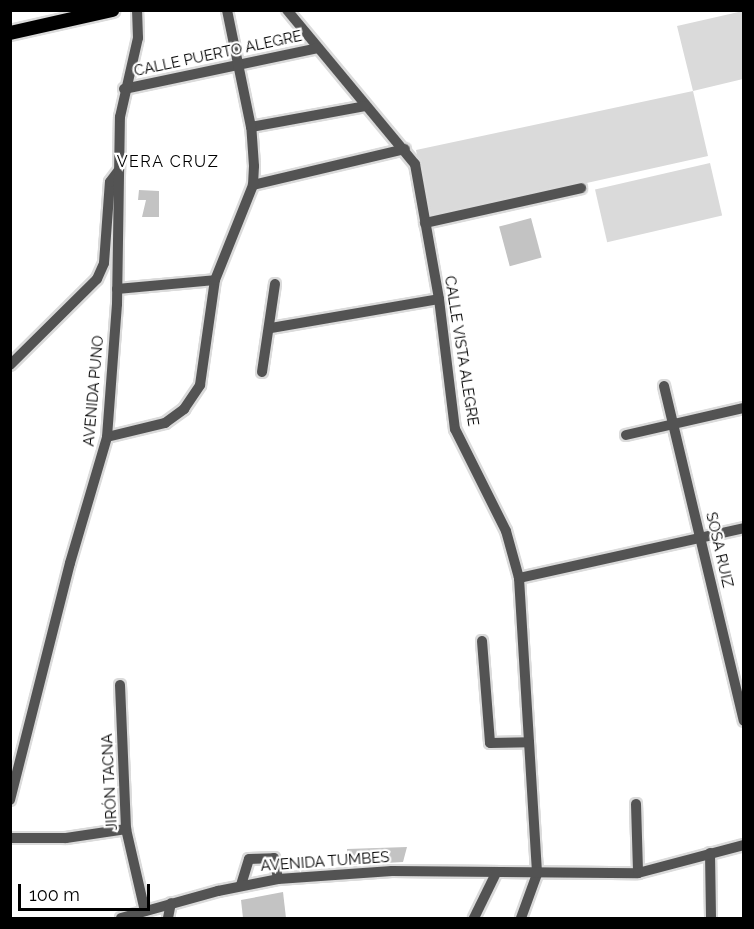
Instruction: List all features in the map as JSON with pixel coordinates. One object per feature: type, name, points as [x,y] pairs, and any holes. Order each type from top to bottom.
[{"type":"main road","points":[[10,33],[112,10]]},
{"type":"street","name":"AVENIDA PUNO","points":[[10,800],[70,563],[108,437],[117,289],[119,170],[124,89],[138,38],[137,10]]},
{"type":"street","points":[[108,437],[165,423],[184,409],[203,373],[215,280],[253,185],[251,127],[227,10]]},
{"type":"street","name":"CALLE VISTA ALEGRE","points":[[287,10],[365,106],[405,149],[415,164],[439,299],[455,429],[506,531],[519,578],[537,874]]},
{"type":"street","name":"CALLE PUERTO ALEGRE","points":[[124,89],[318,48]]},
{"type":"street","points":[[251,127],[365,106]]},
{"type":"street","points":[[253,185],[405,149]]},
{"type":"street","points":[[10,365],[97,279],[104,263],[110,182],[119,170]]},
{"type":"street","points":[[425,222],[581,188]]},
{"type":"street","points":[[117,289],[215,280]]},
{"type":"street","points":[[262,372],[271,328],[275,284]]},
{"type":"street","points":[[271,328],[439,299]]},
{"type":"street","name":"SOSA RUIZ","points":[[664,386],[740,688],[744,722]]},
{"type":"street","points":[[626,435],[744,408]]},
{"type":"street","points":[[519,578],[744,528]]},
{"type":"street","points":[[482,640],[490,743],[529,742]]},
{"type":"street","name":"JIRÓN TACNA","points":[[120,685],[126,829],[145,911]]},
{"type":"street","points":[[636,804],[638,873]]},
{"type":"street","points":[[10,838],[66,838],[126,829]]},
{"type":"street","name":"AVENIDA TUMBES","points":[[121,918],[241,885],[278,879],[392,871],[537,874],[638,873],[744,845]]},
{"type":"street","points":[[710,853],[711,918]]},
{"type":"street","points":[[241,885],[249,859],[274,858],[278,879]]},
{"type":"street","points":[[474,918],[496,873]]},
{"type":"street","points":[[521,918],[537,874]]},
{"type":"street","points":[[168,918],[171,903]]},
{"type":"shaded area","points":[[743,11],[743,79],[693,91],[677,26]]},
{"type":"shaded area","points":[[693,91],[708,156],[429,218],[416,150]]},
{"type":"shaded area","points":[[710,163],[722,216],[607,242],[595,190]]},
{"type":"building","points":[[139,190],[159,191],[159,217],[142,217],[146,200],[138,200]]},
{"type":"building","points":[[531,218],[542,258],[510,266],[499,227]]},
{"type":"building","points":[[407,847],[403,862],[348,865],[347,849]]},
{"type":"building","points":[[283,892],[286,918],[243,918],[241,900]]},
{"type":"district","name":"VERA CRUZ","points":[[168,162]]}]
